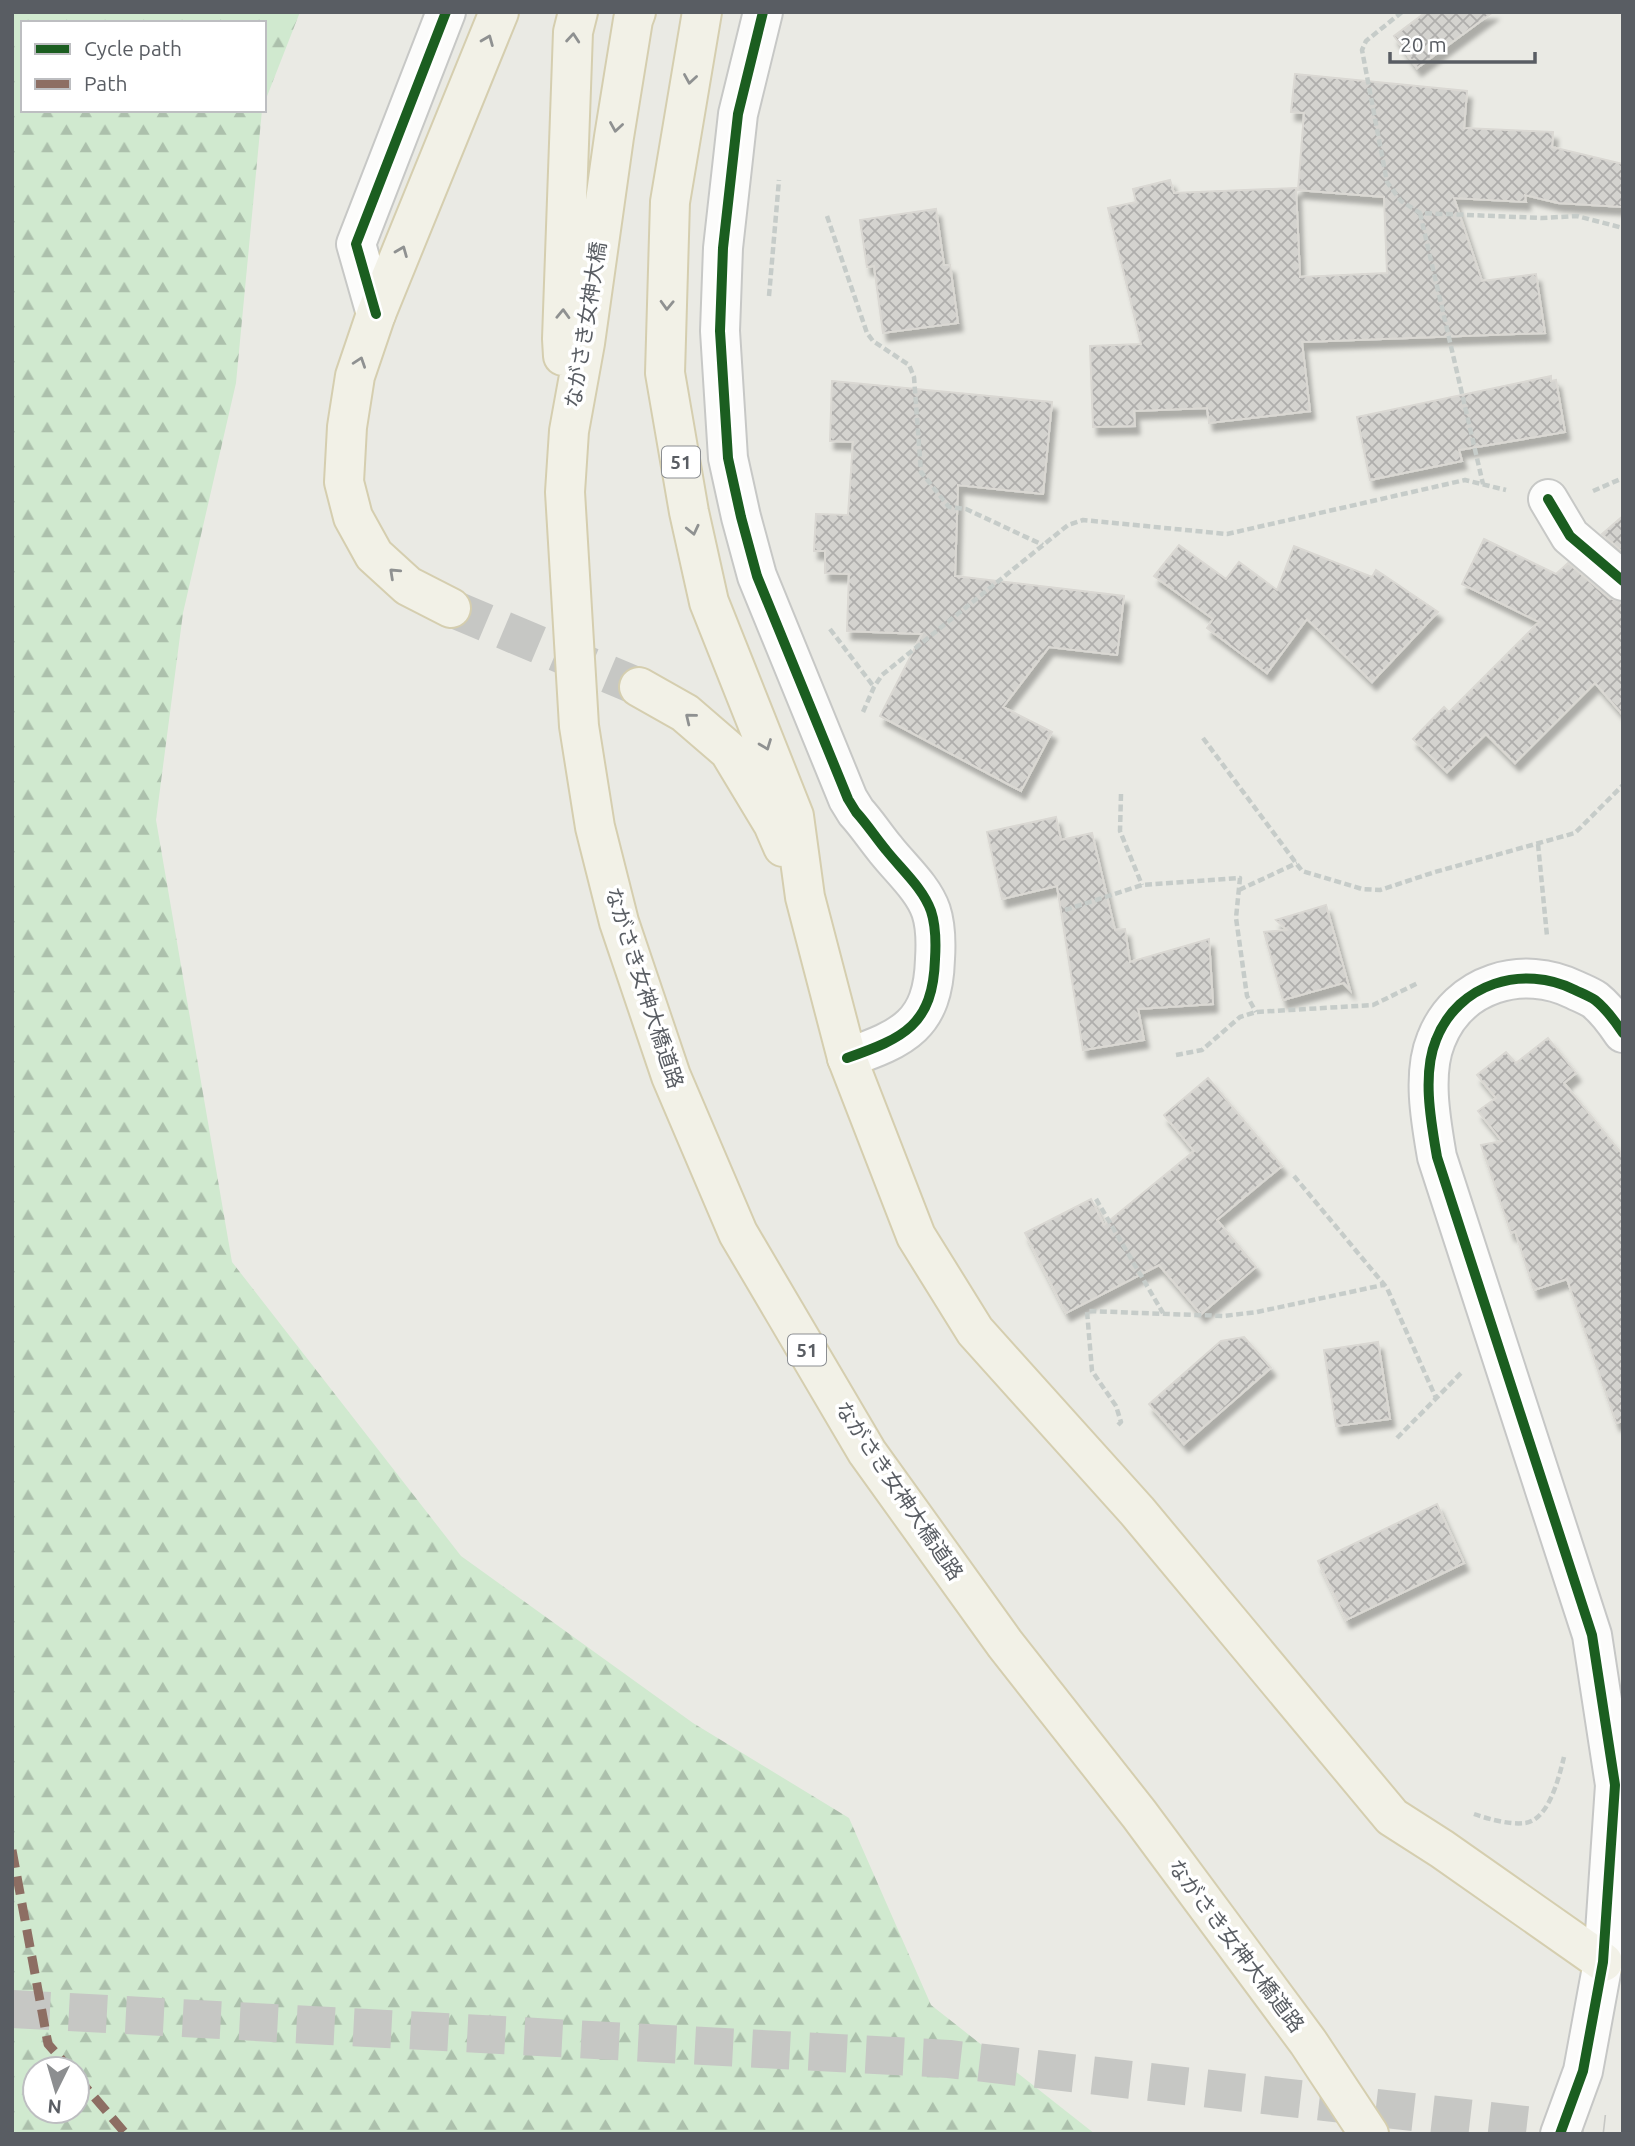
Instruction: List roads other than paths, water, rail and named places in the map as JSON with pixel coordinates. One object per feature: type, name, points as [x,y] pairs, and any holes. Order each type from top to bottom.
[{"type":"main road","points":[[451,608],[408,586],[374,555],[353,517],[344,482],[347,427],[355,376],[376,314],[499,12]]},
{"type":"main road","name":"ながさき女神大橋","points":[[569,431],[562,339],[573,32],[578,12]]},
{"type":"main road","name":"ながさき女神大橋","points":[[569,431],[585,343],[614,136],[636,12]]},
{"type":"main road","name":"51","points":[[702,12],[670,202],[665,373],[689,512],[709,602],[794,816],[805,897],[847,1058],[916,1236],[975,1331],[1137,1511],[1392,1817],[1602,1962]]},
{"type":"main road","name":"ながさき女神大橋道路","points":[[569,431],[565,492],[579,726],[595,827],[619,922],[671,1076],[738,1233],[867,1452],[1005,1644],[1139,1814],[1308,2042],[1368,2134]]},
{"type":"main road","name":"51","points":[[639,687],[685,713],[729,751],[773,824],[805,897]]},
{"type":"street","points":[[376,314],[356,244],[446,12]]},
{"type":"street","points":[[763,12],[738,114],[723,248],[720,331],[728,458],[757,576],[848,799],[931,909],[936,944],[933,988],[922,1016],[909,1030],[886,1044],[847,1058]]},
{"type":"street","points":[[1548,499],[1570,536],[1623,581]]},
{"type":"street","points":[[1560,2134],[1583,2071],[1602,1962],[1615,1785],[1592,1635],[1437,1157],[1429,1095],[1431,1058],[1436,1039],[1455,1008],[1494,982],[1514,979],[1535,978],[1567,986],[1594,1000],[1623,1032]]},
{"type":"tunnel","points":[[451,608],[639,687]]},
{"type":"tunnel","points":[[12,2009],[949,2059],[1604,2134]]}]
